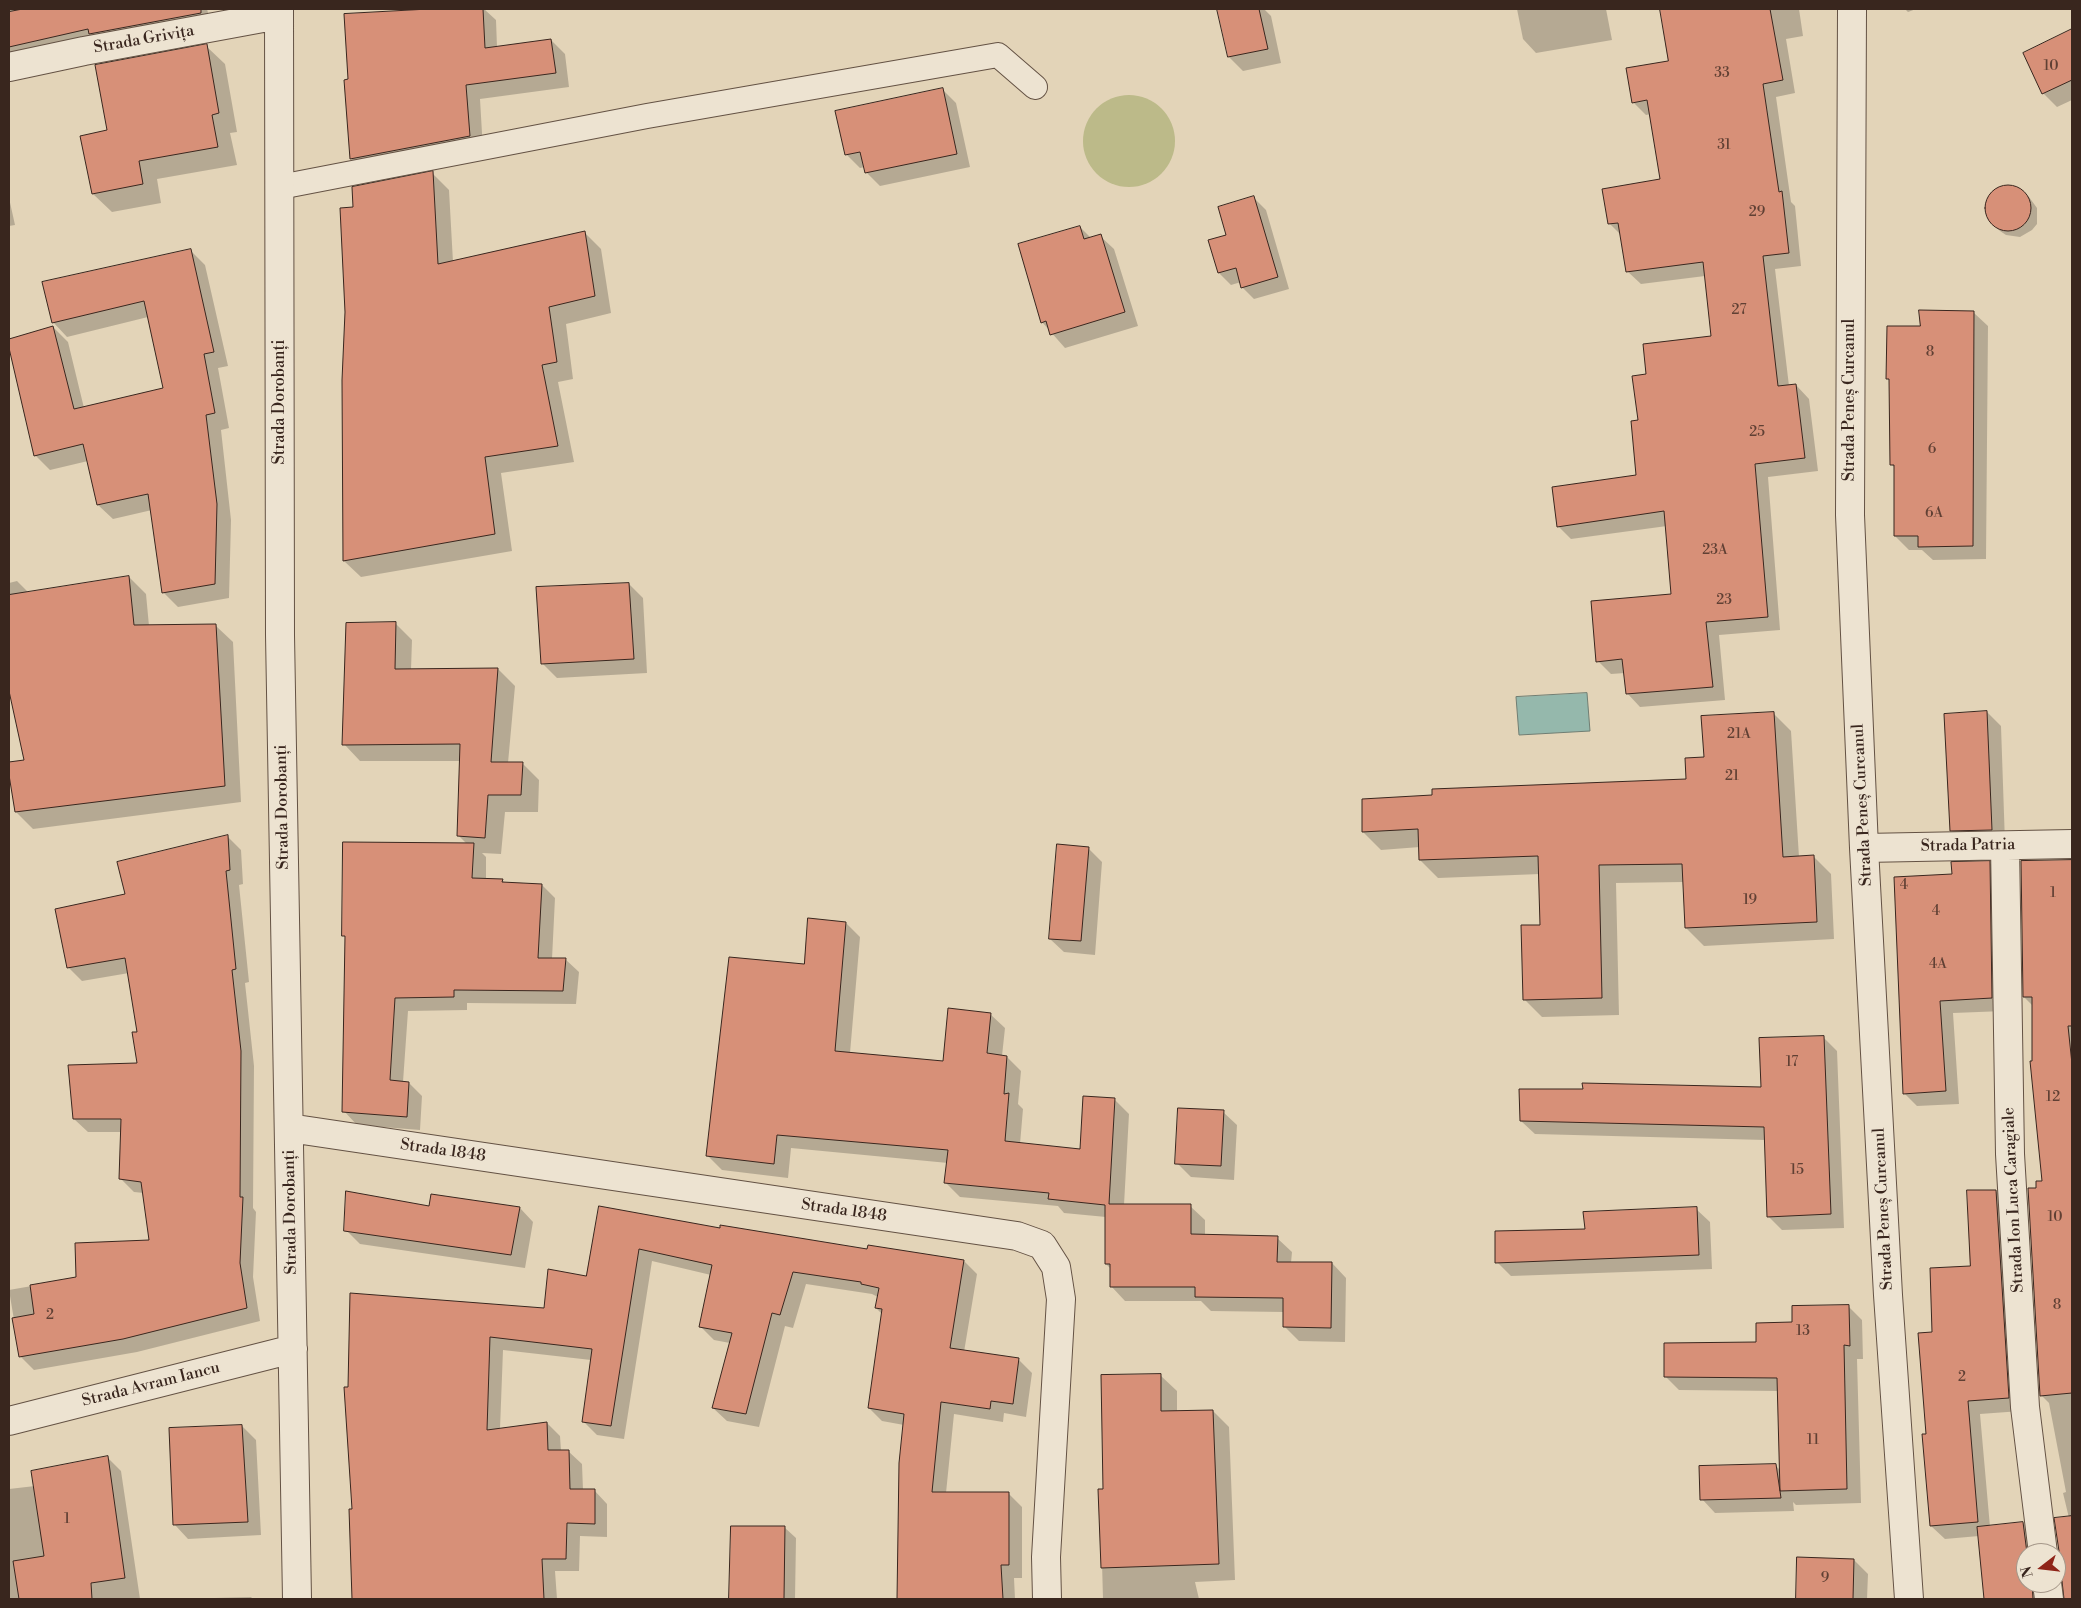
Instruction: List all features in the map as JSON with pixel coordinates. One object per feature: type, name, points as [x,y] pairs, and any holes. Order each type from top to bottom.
[{"type":"street","name":"Strada Peneș Curcanul","points":[[1852,9],[1850,516],[1864,848],[1888,1295],[1909,1599]]},
{"type":"street","name":"Strada Grivița","points":[[9,67],[278,11]]},
{"type":"street","name":"Strada Dorobanți","points":[[278,11],[280,635],[297,1599]]},
{"type":"street","name":"Strada Patria","points":[[1864,848],[2072,844]]},
{"type":"street","name":"Strada Ion Luca Caragiale","points":[[2005,846],[2010,1154],[2025,1407],[2042,1543]]},
{"type":"street","name":"Strada 1848","points":[[289,1128],[1017,1236],[1042,1245],[1056,1267],[1060,1299],[1046,1558],[1047,1599]]},
{"type":"street","name":"Strada Avram Iancu","points":[[9,1421],[293,1349]]},
{"type":"lane","points":[[280,186],[647,116],[998,55],[1035,86]]},
{"type":"shaded area","points":[[1129,95],[1146,99],[1161,109],[1171,124],[1175,141],[1171,158],[1161,173],[1146,183],[1129,187],[1112,183],[1097,173],[1087,158],[1083,141],[1087,124],[1097,109],[1112,99]]},
{"type":"water","points":[[1587,693],[1590,731],[1519,735],[1516,697]]},
{"type":"building","points":[[23,9],[201,9],[201,13],[89,34],[88,29],[9,47],[9,12]]},
{"type":"building","points":[[429,9],[483,9],[485,48],[551,39],[556,73],[466,85],[470,136],[350,159],[344,80],[348,79],[344,14]]},
{"type":"building","points":[[1217,9],[1259,9],[1268,49],[1228,57]]},
{"type":"building","points":[[1660,9],[1770,9],[1783,80],[1763,84],[1779,192],[1782,191],[1789,253],[1763,256],[1778,386],[1796,384],[1805,458],[1755,464],[1768,617],[1706,622],[1713,687],[1626,694],[1622,659],[1596,662],[1591,601],[1671,594],[1664,511],[1557,527],[1552,487],[1636,475],[1631,421],[1638,420],[1632,376],[1646,374],[1643,344],[1711,336],[1703,262],[1626,272],[1618,223],[1608,224],[1602,189],[1660,179],[1647,100],[1632,103],[1626,68],[1668,61]]},
{"type":"building","points":[[2072,29],[2072,80],[2042,94],[2023,53]]},
{"type":"building","points":[[207,44],[219,113],[212,115],[218,147],[139,161],[143,184],[92,194],[80,136],[107,130],[95,65]]},
{"type":"building","points":[[943,88],[957,154],[865,173],[860,152],[845,155],[835,111]]},
{"type":"building","points":[[433,171],[438,264],[585,231],[595,296],[549,307],[557,362],[542,365],[558,446],[485,457],[495,534],[343,561],[342,380],[345,312],[340,208],[353,207],[352,187]]},
{"type":"building","points":[[2003,185],[2013,185],[2025,191],[2030,199],[2030,217],[2025,225],[2017,230],[2003,231],[1995,228],[1988,221],[1985,213],[1985,203],[1988,195],[1995,188]]},
{"type":"building","points":[[1254,196],[1278,277],[1241,288],[1236,268],[1218,273],[1208,240],[1226,235],[1218,207]]},
{"type":"building","points":[[1080,226],[1084,239],[1101,234],[1125,312],[1050,335],[1046,321],[1041,323],[1018,244]]},
{"type":"building","points":[[191,249],[214,352],[204,354],[215,413],[206,415],[217,504],[215,584],[162,593],[148,494],[97,505],[83,444],[34,456],[9,348],[9,339],[53,326],[74,409],[163,388],[144,301],[52,323],[42,282]]},
{"type":"building","points":[[1919,310],[1974,311],[1973,546],[1918,547],[1918,536],[1894,536],[1894,465],[1890,465],[1889,379],[1886,379],[1887,326],[1920,326]]},
{"type":"building","points":[[129,576],[134,625],[216,624],[225,786],[15,812],[9,775],[9,762],[24,760],[9,691],[9,595]]},
{"type":"building","points":[[629,583],[634,659],[541,664],[536,587]]},
{"type":"building","points":[[396,622],[395,669],[498,668],[491,762],[523,762],[521,795],[488,795],[485,838],[457,836],[460,744],[342,745],[346,623]]},
{"type":"building","points":[[1987,711],[1992,830],[1950,831],[1944,714]]},
{"type":"building","points":[[1774,712],[1783,857],[1814,855],[1817,922],[1685,928],[1682,864],[1599,865],[1602,998],[1523,1000],[1521,925],[1540,925],[1538,856],[1419,860],[1418,829],[1362,832],[1362,799],[1432,795],[1432,789],[1686,779],[1685,758],[1704,757],[1701,716]]},
{"type":"building","points":[[228,835],[230,870],[226,871],[236,969],[232,970],[241,1051],[240,1197],[243,1197],[240,1263],[247,1308],[123,1339],[19,1357],[12,1318],[34,1314],[30,1285],[76,1277],[75,1243],[149,1240],[141,1182],[119,1179],[121,1119],[73,1119],[68,1065],[137,1063],[132,1032],[137,1032],[125,958],[67,968],[55,909],[125,894],[117,862]]},
{"type":"building","points":[[343,842],[474,843],[472,878],[503,879],[502,882],[542,884],[538,958],[566,958],[563,991],[454,990],[454,997],[395,998],[390,1080],[409,1082],[407,1117],[342,1112],[345,936],[342,936]]},
{"type":"building","points":[[1057,844],[1089,847],[1081,941],[1049,939]]},
{"type":"building","points":[[2072,860],[2072,1026],[2068,1026],[2072,1064],[2072,1393],[2040,1396],[2028,1188],[2036,1188],[2036,1181],[2042,1181],[2030,1061],[2032,1061],[2032,997],[2023,997],[2021,861]]},
{"type":"building","points":[[1990,861],[1992,998],[1940,1001],[1946,1091],[1903,1094],[1894,877],[1952,874],[1951,862]]},
{"type":"building","points":[[808,918],[846,922],[835,1051],[943,1061],[948,1008],[991,1013],[987,1053],[1007,1056],[1004,1094],[1009,1093],[1005,1141],[1080,1149],[1083,1096],[1115,1098],[1109,1204],[1191,1204],[1191,1234],[1278,1236],[1277,1262],[1332,1262],[1331,1328],[1283,1327],[1283,1298],[1195,1297],[1195,1287],[1110,1287],[1110,1264],[1105,1264],[1105,1205],[1048,1199],[1049,1193],[944,1183],[948,1150],[777,1135],[774,1164],[706,1156],[729,957],[804,964]]},
{"type":"building","points":[[1824,1036],[1831,1214],[1767,1217],[1764,1127],[1520,1121],[1519,1089],[1583,1089],[1582,1083],[1761,1087],[1759,1038]]},
{"type":"building","points":[[1178,1108],[1224,1110],[1221,1166],[1175,1164]]},
{"type":"building","points":[[1967,1190],[1996,1190],[2009,1398],[1968,1401],[1978,1522],[1930,1526],[1922,1434],[1926,1434],[1918,1333],[1932,1332],[1930,1268],[1970,1266]]},
{"type":"building","points":[[346,1191],[429,1206],[431,1194],[520,1207],[511,1255],[344,1231]]},
{"type":"building","points":[[599,1206],[720,1228],[720,1225],[867,1249],[868,1245],[964,1260],[950,1348],[1019,1358],[1013,1404],[991,1401],[990,1409],[941,1402],[932,1492],[1009,1492],[1009,1565],[1001,1565],[1003,1599],[897,1599],[899,1463],[904,1414],[868,1408],[882,1309],[875,1308],[879,1288],[861,1284],[861,1282],[793,1272],[780,1315],[772,1313],[746,1414],[712,1408],[732,1333],[699,1327],[712,1265],[639,1249],[611,1426],[582,1422],[592,1349],[490,1337],[487,1430],[547,1422],[548,1450],[569,1450],[570,1489],[595,1489],[595,1524],[567,1523],[566,1559],[542,1559],[544,1599],[352,1599],[349,1509],[352,1509],[344,1387],[348,1387],[350,1293],[544,1308],[548,1269],[586,1276]]},
{"type":"building","points":[[1697,1207],[1699,1255],[1495,1263],[1495,1231],[1585,1229],[1583,1212]]},
{"type":"building","points":[[1849,1305],[1850,1346],[1844,1345],[1847,1489],[1780,1491],[1777,1378],[1664,1377],[1664,1343],[1756,1342],[1756,1323],[1792,1322],[1792,1306]]},
{"type":"building","points":[[1161,1374],[1161,1411],[1213,1410],[1219,1564],[1101,1568],[1098,1489],[1103,1489],[1101,1375]]},
{"type":"building","points":[[242,1425],[248,1522],[173,1525],[169,1428]]},
{"type":"building","points":[[108,1456],[125,1578],[91,1583],[92,1599],[19,1599],[13,1561],[44,1556],[31,1471]]},
{"type":"building","points":[[1776,1464],[1781,1498],[1700,1500],[1699,1466]]},
{"type":"building","points":[[2072,1516],[2072,1599],[2064,1599],[2063,1593],[2066,1593],[2066,1543],[2058,1543],[2054,1518]]},
{"type":"building","points":[[2023,1522],[2026,1543],[2016,1543],[2016,1593],[2033,1593],[2033,1599],[1984,1599],[1977,1527]]},
{"type":"building","points":[[731,1526],[785,1526],[784,1599],[729,1599]]},
{"type":"building","points":[[1797,1557],[1854,1559],[1853,1599],[1796,1599]]}]
